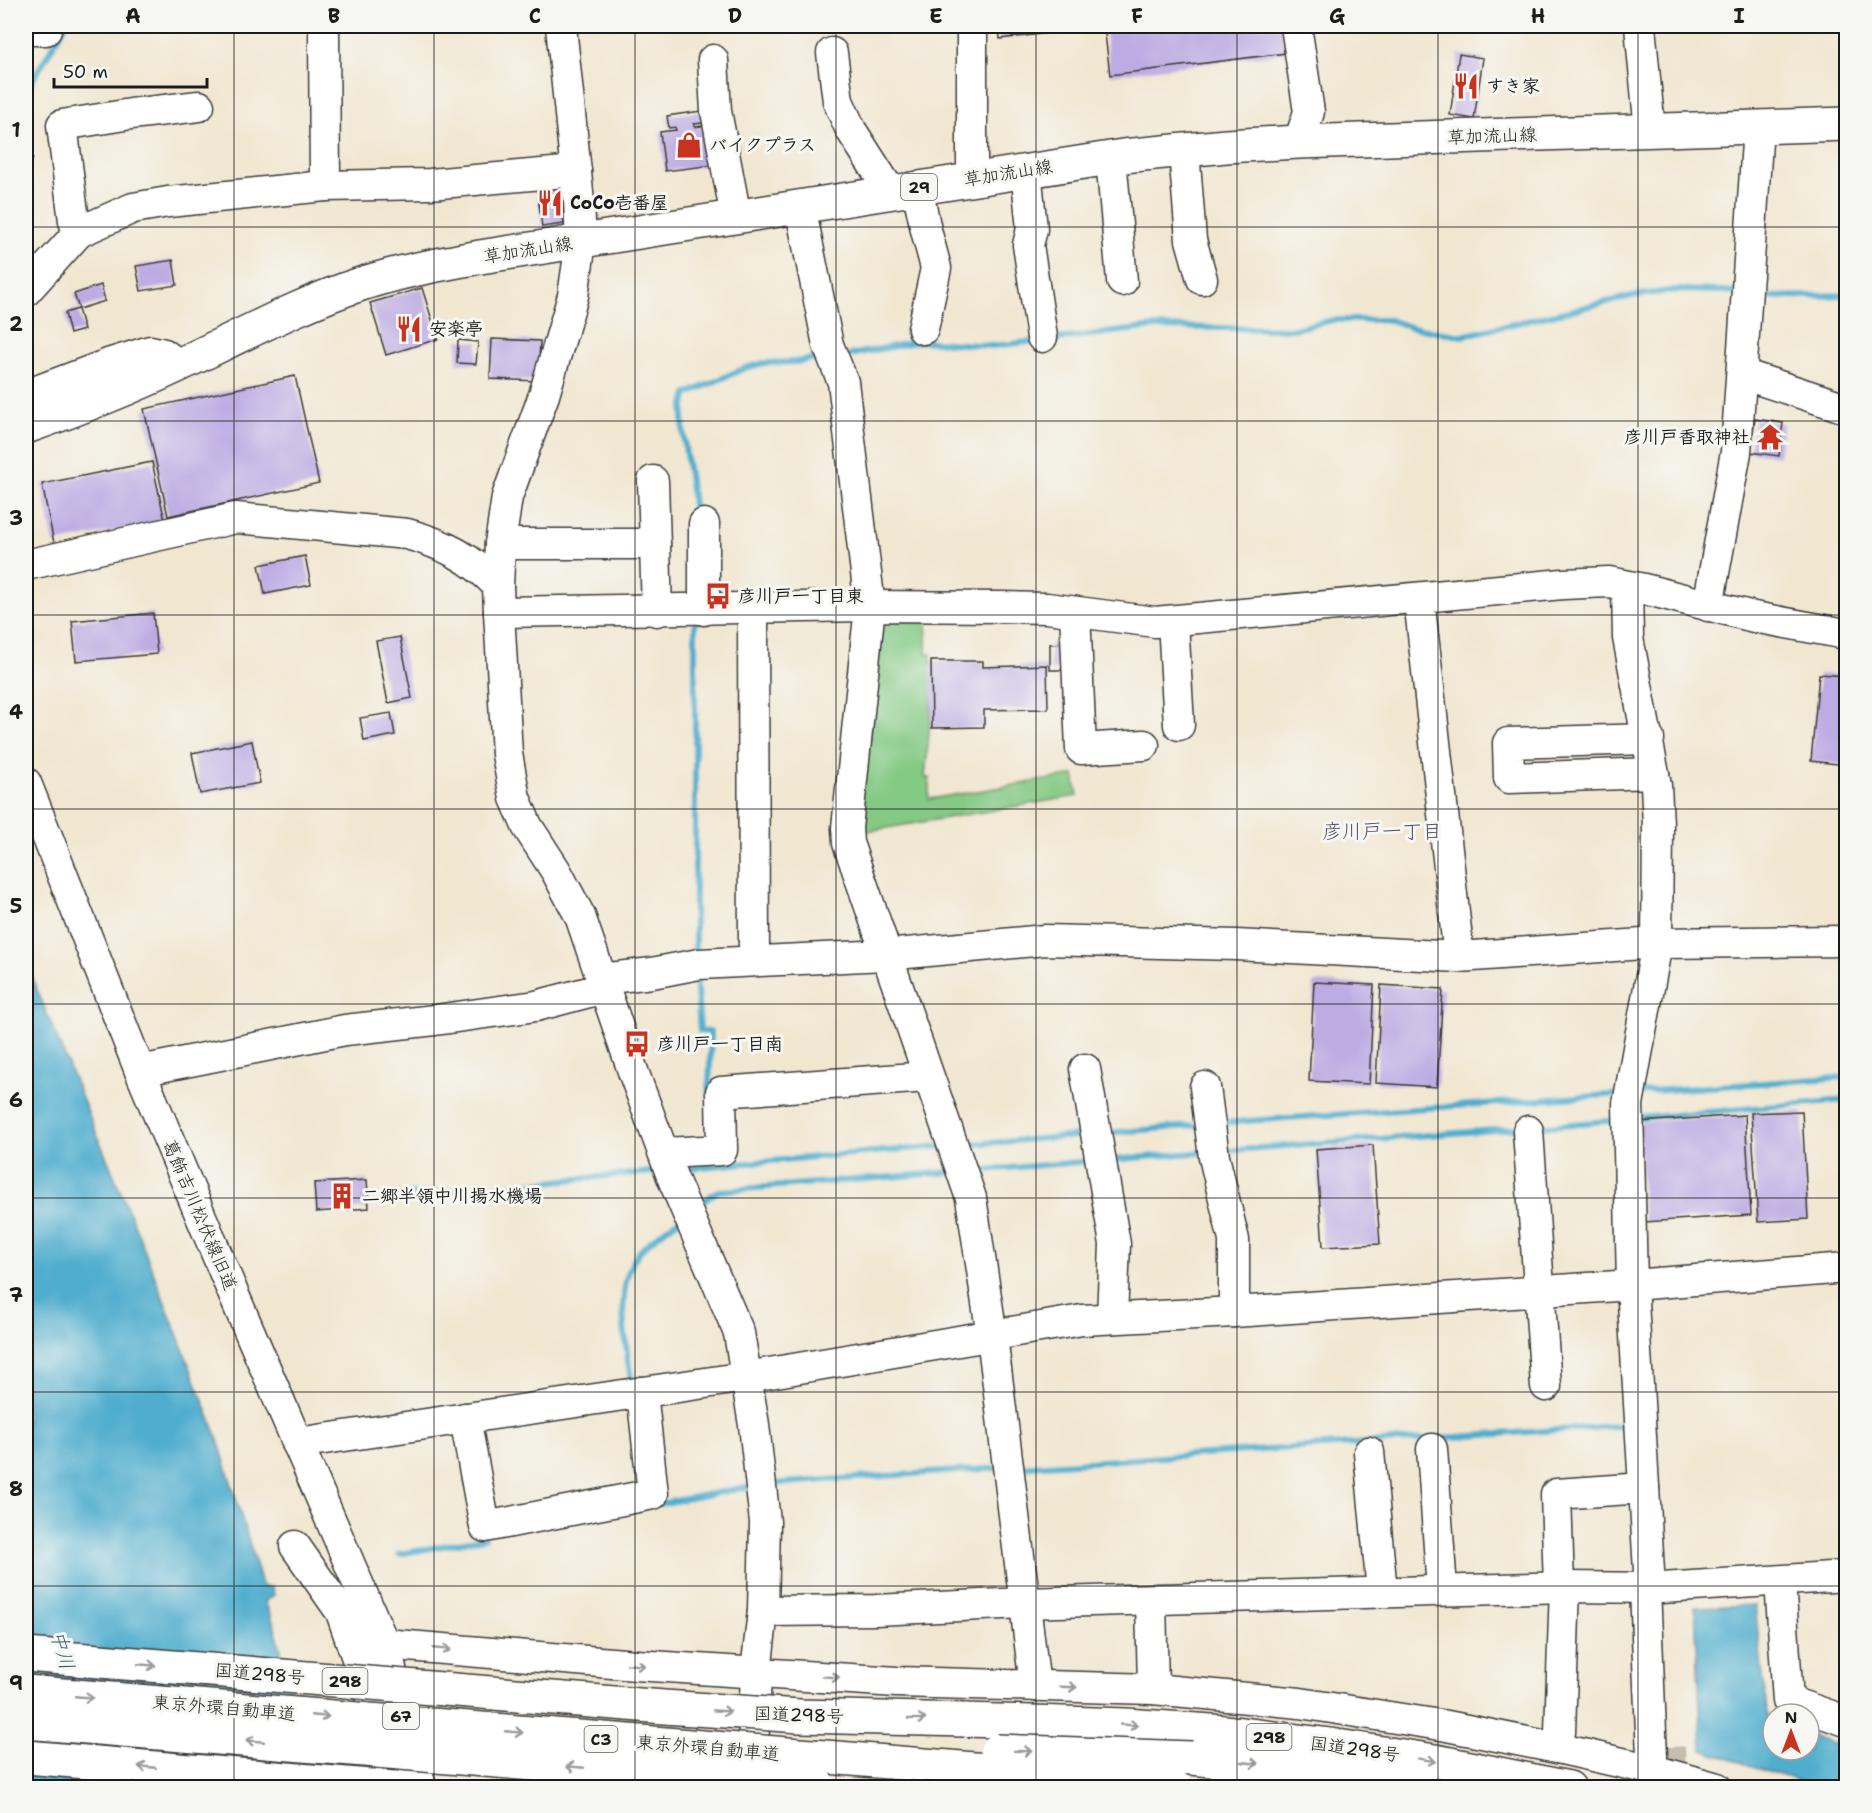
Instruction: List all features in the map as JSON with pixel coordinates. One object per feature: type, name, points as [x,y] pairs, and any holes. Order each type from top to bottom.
[{"type":"main road","name":"草加流山線","points":[[26,427],[147,380],[310,303],[364,283],[422,268],[480,257],[1026,170],[1184,150],[1299,142],[1846,124]]},
{"type":"main road","name":"67","points":[[384,1644],[397,1741],[420,1788]]},
{"type":"main road","name":"国道298号","points":[[26,1655],[800,1716],[1126,1725],[1226,1732],[1435,1761],[1569,1788]]},
{"type":"main road","name":"東京外環自動車道","points":[[26,1692],[999,1771],[1176,1788]]},
{"type":"main road","name":"東京外環自動車道","points":[[26,1722],[821,1788]]},
{"type":"main road","name":"298","points":[[713,1749],[972,1750],[1192,1758],[1305,1769],[1422,1788]]},
{"type":"main road","points":[[26,1757],[393,1788]]},
{"type":"street","points":[[324,26],[326,186]]},
{"type":"street","points":[[561,26],[581,242],[573,296],[544,395],[507,497],[500,544],[498,599],[507,754],[515,798],[527,826],[570,894],[580,916],[602,983],[681,1198],[739,1333],[754,1425],[765,1522],[763,1611],[756,1672],[752,1788]]},
{"type":"street","points":[[972,26],[972,179]]},
{"type":"street","points":[[1296,26],[1309,112],[1299,142]]},
{"type":"street","points":[[1640,26],[1650,131]]},
{"type":"street","points":[[832,53],[837,101],[851,130],[904,189],[926,230],[936,268],[922,329]]},
{"type":"street","points":[[713,60],[716,111],[736,217]]},
{"type":"street","points":[[79,232],[74,221],[62,125],[199,106]]},
{"type":"street","points":[[1708,606],[1736,452],[1758,127]]},
{"type":"street","points":[[1184,150],[1191,240],[1202,279]]},
{"type":"street","points":[[1110,158],[1122,281]]},
{"type":"street","points":[[1026,170],[1032,229],[1028,245],[1041,337]]},
{"type":"street","points":[[26,291],[79,232],[133,208],[168,202],[326,186],[430,184],[576,171]]},
{"type":"street","points":[[800,206],[828,345],[843,382],[870,606],[847,828],[848,843],[971,1198],[992,1336],[1035,1686]]},
{"type":"street","points":[[26,395],[150,351],[164,354],[179,365]]},
{"type":"street","points":[[1742,374],[1846,408]]},
{"type":"street","points":[[653,481],[657,611]]},
{"type":"street","points":[[26,565],[236,518],[407,534],[424,538],[467,558],[484,571],[498,599]]},
{"type":"street","points":[[704,524],[704,610]]},
{"type":"street","points":[[500,544],[655,544]]},
{"type":"street","points":[[498,599],[657,611],[870,606],[1002,607],[1047,609],[1155,622],[1563,584],[1609,582],[1754,617],[1846,634]]},
{"type":"street","points":[[1627,586],[1628,638],[1654,773],[1658,825],[1657,943],[1628,1104],[1632,1285],[1644,1488],[1652,1588],[1670,1747]]},
{"type":"street","points":[[1419,599],[1459,957]]},
{"type":"street","points":[[753,609],[754,960]]},
{"type":"street","points":[[1075,612],[1081,748],[1144,745]]},
{"type":"street","points":[[1173,621],[1179,725]]},
{"type":"street","points":[[1648,739],[1508,743],[1509,778],[1654,773]]},
{"type":"street","name":"葛飾吉川松伏線旧道","points":[[26,783],[140,1071],[384,1644]]},
{"type":"street","points":[[140,1071],[345,1030],[536,1006],[602,983],[699,964],[886,955],[1045,940],[1236,945],[1459,957],[1657,943],[1846,941]]},
{"type":"street","points":[[1085,1069],[1115,1244],[1112,1318]]},
{"type":"street","points":[[664,1153],[722,1150],[721,1092],[928,1077]]},
{"type":"street","points":[[1205,1087],[1214,1157],[1234,1240],[1234,1312]]},
{"type":"street","points":[[1528,1131],[1546,1386]]},
{"type":"street","points":[[297,1443],[746,1377],[1082,1320],[1632,1285],[1846,1268]]},
{"type":"street","points":[[465,1418],[485,1527],[653,1494],[642,1392]]},
{"type":"street","points":[[1432,1449],[1442,1590]]},
{"type":"street","points":[[1369,1452],[1382,1592]]},
{"type":"street","points":[[1557,1748],[1560,1732],[1562,1587],[1556,1494],[1644,1488]]},
{"type":"street","points":[[295,1546],[341,1612],[397,1741],[393,1788]]},
{"type":"street","points":[[763,1611],[875,1610],[1442,1590],[1562,1587],[1652,1588],[1846,1576]]},
{"type":"street","points":[[1780,1581],[1788,1701],[1846,1721]]},
{"type":"street","points":[[1649,1769],[1652,1757],[1652,1588]]},
{"type":"street","points":[[1150,1600],[1153,1689]]},
{"type":"street","points":[[384,1644],[636,1665],[897,1682],[1153,1689],[1300,1703],[1447,1726],[1557,1748],[1649,1769],[1717,1788]]},
{"type":"green space","points":[[883,621],[927,621],[926,653],[931,654],[931,664],[935,665],[925,778],[929,778],[929,799],[1074,775],[1078,796],[856,833]]},
{"type":"water","name":"中川","points":[[26,963],[137,1231],[217,1436],[263,1587],[272,1587],[274,1595],[265,1601],[275,1627],[316,1787],[26,1787]]},
{"type":"water","points":[[1755,1605],[1766,1702],[1761,1702],[1761,1762],[1821,1762],[1821,1739],[1846,1748],[1846,1787],[1817,1787],[1702,1750],[1695,1607]]},
{"type":"building","points":[[999,26],[1079,26],[1080,29],[1000,39]]},
{"type":"building","points":[[1104,26],[1282,26],[1286,53],[1110,75]]},
{"type":"building","name":"すき家","points":[[1459,54],[1483,58],[1474,119],[1450,115]]},
{"type":"building","points":[[701,111],[703,123],[694,124],[695,127],[709,125],[714,165],[665,171],[660,132],[676,130],[675,127],[669,128],[667,116]]},
{"type":"building","points":[[26,155],[33,158],[26,177]]},
{"type":"building","name":"CoCo壱番屋","points":[[559,179],[564,224],[542,227],[536,181]]},
{"type":"building","points":[[173,260],[177,285],[141,291],[136,266]]},
{"type":"building","points":[[101,285],[105,301],[79,309],[74,294]]},
{"type":"building","points":[[422,288],[438,339],[386,355],[370,303]]},
{"type":"building","points":[[78,309],[84,330],[70,334],[65,313]]},
{"type":"building","points":[[492,339],[540,341],[538,381],[490,379]]},
{"type":"building","points":[[458,340],[478,342],[476,364],[457,363]]},
{"type":"building","points":[[295,376],[319,483],[168,516],[144,409]]},
{"type":"building","points":[[1755,419],[1783,423],[1779,456],[1750,452]]},
{"type":"building","points":[[152,462],[165,521],[54,543],[42,484]]},
{"type":"building","points":[[305,556],[311,585],[265,594],[259,565]]},
{"type":"building","points":[[153,613],[157,654],[76,661],[72,621]]},
{"type":"building","points":[[400,637],[412,698],[388,703],[376,641]]},
{"type":"building","points":[[1066,643],[1066,670],[1050,670],[1050,644]]},
{"type":"building","points":[[931,661],[983,661],[983,667],[1047,665],[1048,709],[984,710],[984,727],[932,728]]},
{"type":"building","points":[[1819,674],[1846,676],[1846,765],[1811,761]]},
{"type":"building","points":[[391,713],[395,735],[364,741],[360,718]]},
{"type":"building","points":[[252,741],[260,783],[200,794],[192,753]]},
{"type":"building","points":[[1314,982],[1374,985],[1369,1084],[1309,1081]]},
{"type":"building","points":[[1381,985],[1443,989],[1437,1087],[1376,1083]]},
{"type":"building","points":[[1802,1111],[1808,1219],[1758,1222],[1751,1113]]},
{"type":"building","points":[[1745,1115],[1751,1215],[1644,1222],[1638,1122]]},
{"type":"building","points":[[1373,1145],[1380,1244],[1323,1247],[1316,1149]]},
{"type":"building","name":"二郷半領中川揚水機場","points":[[367,1180],[369,1208],[316,1212],[314,1183]]},
{"type":"waterway","points":[[26,91],[65,26]]},
{"type":"waterway","points":[[1050,340],[1153,327],[1294,329],[1333,320],[1390,320],[1410,327],[1462,336],[1632,296],[1675,290],[1738,293]]},
{"type":"waterway","points":[[1754,296],[1846,295]]},
{"type":"waterway","points":[[850,355],[920,341],[993,346],[1037,341]]},
{"type":"waterway","points":[[694,520],[683,421],[687,394],[745,368],[764,363],[796,362],[823,357]]},
{"type":"waterway","points":[[695,617],[695,958]]},
{"type":"waterway","points":[[696,974],[700,1031],[711,1032],[709,1092]]},
{"type":"waterway","points":[[1638,1092],[1846,1077]]},
{"type":"waterway","points":[[1219,1123],[1622,1094]]},
{"type":"waterway","points":[[1638,1118],[1846,1100]]},
{"type":"waterway","points":[[1536,1127],[1619,1120]]},
{"type":"waterway","points":[[1106,1133],[1203,1125]]},
{"type":"waterway","points":[[1222,1151],[1520,1128]]},
{"type":"waterway","points":[[962,1145],[1089,1135]]},
{"type":"waterway","points":[[678,1169],[943,1146]]},
{"type":"waterway","points":[[1109,1160],[1206,1152]]},
{"type":"waterway","points":[[971,1171],[1092,1161]]},
{"type":"waterway","points":[[406,1195],[662,1171]]},
{"type":"waterway","points":[[695,1207],[718,1191],[952,1172]]},
{"type":"waterway","points":[[632,1387],[625,1337],[625,1284],[637,1255],[680,1219]]},
{"type":"waterway","points":[[1016,1467],[1631,1425]]},
{"type":"waterway","points":[[768,1484],[1000,1468]]},
{"type":"waterway","points":[[659,1504],[752,1486]]},
{"type":"waterway","points":[[399,1554],[485,1538]]},
{"type":"tunnel","points":[[1670,1747],[1672,1788]]},
{"type":"place","name":"すき家","points":[[1466,86]]},
{"type":"place","name":"バイクプラス","points":[[689,145]]},
{"type":"place","name":"CoCo壱番屋","points":[[550,203]]},
{"type":"place","name":"安楽亭","points":[[409,329]]},
{"type":"place","name":"彦川戸香取神社","points":[[1770,437]]},
{"type":"place","name":"彦川戸一丁目東","points":[[718,596]]},
{"type":"place","name":"彦川戸一丁目南","points":[[637,1044]]},
{"type":"place","name":"二郷半領中川揚水機場","points":[[342,1196]]},
{"type":"district","name":"彦川戸一丁目","points":[[1382,831]]}]
